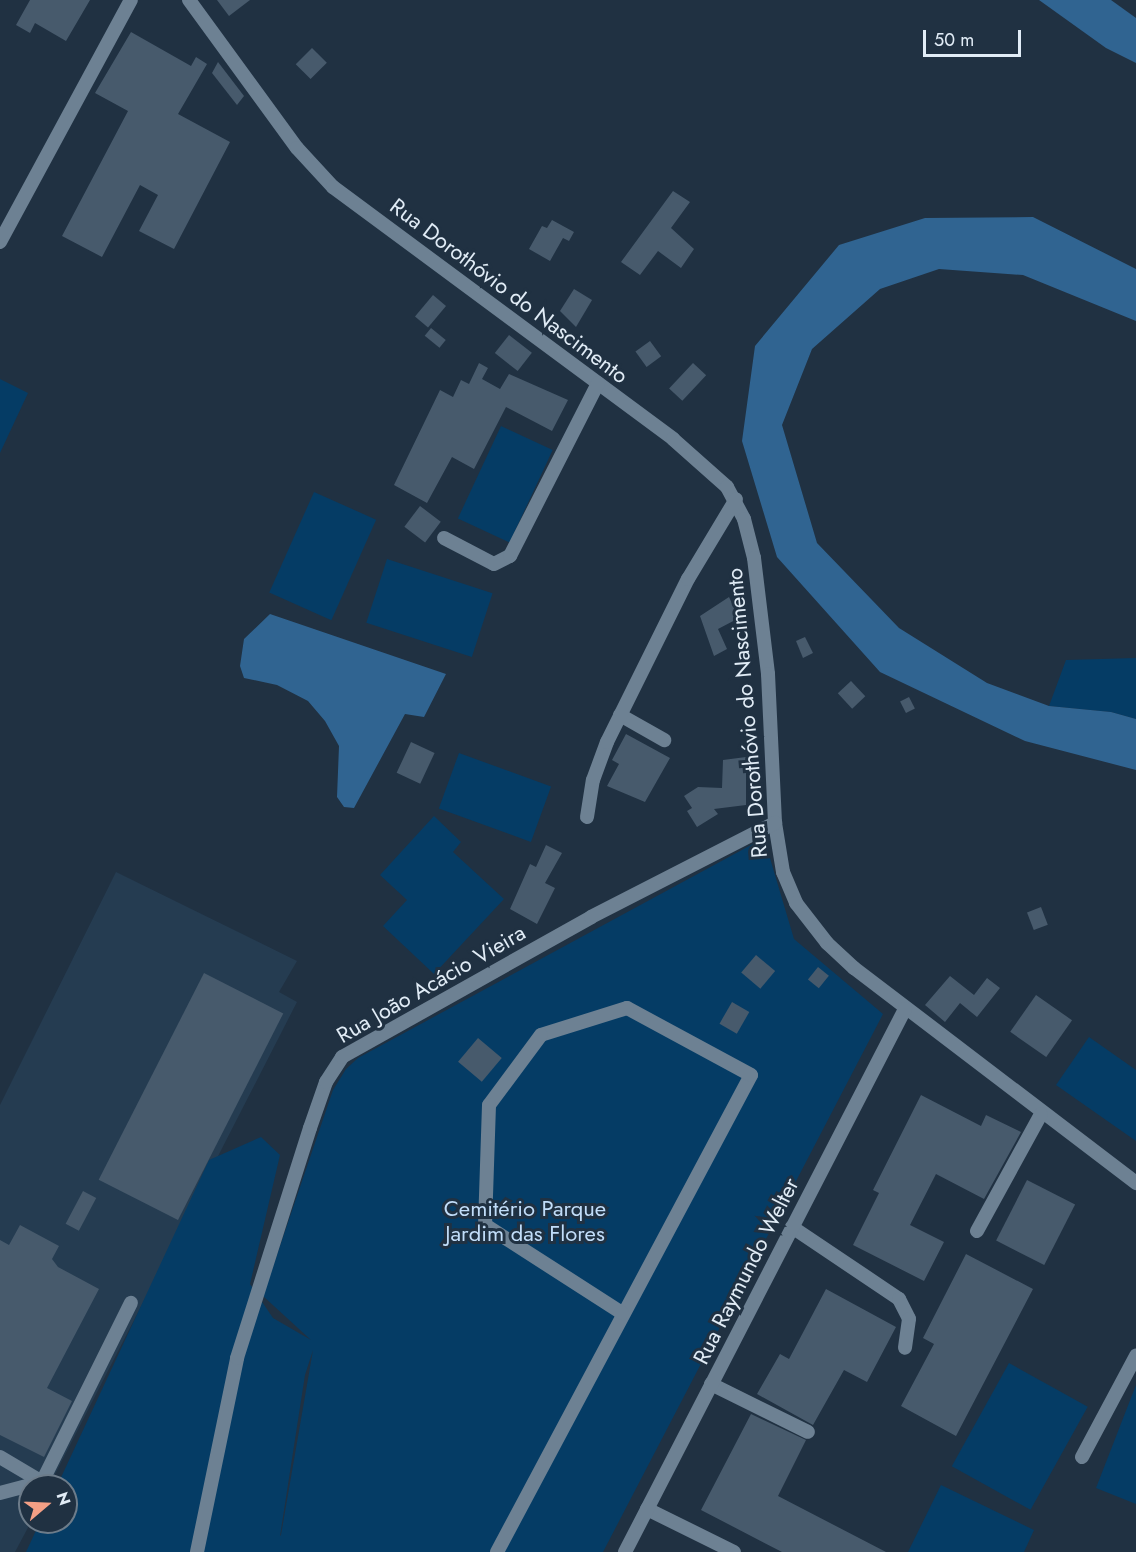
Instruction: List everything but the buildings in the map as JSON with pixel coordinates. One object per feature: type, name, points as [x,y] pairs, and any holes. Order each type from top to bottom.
[{"type":"street","points":[[0,242],[131,0]]},
{"type":"street","name":"Rua Dorothóvio do Nascimento","points":[[189,0],[297,148],[333,187],[695,457],[736,499],[754,558],[768,674],[775,823],[783,872],[804,916],[839,955],[905,1009],[1041,1114],[1136,1183]]},
{"type":"street","points":[[444,538],[494,564],[510,556],[597,383]]},
{"type":"street","points":[[587,817],[592,780],[620,715],[688,579],[736,499]]},
{"type":"street","points":[[620,715],[664,740]]},
{"type":"street","name":"Rua João Acácio Vieira","points":[[196,1552],[237,1358],[326,1082],[342,1057],[591,917],[775,823]]},
{"type":"street","points":[[497,1552],[622,1313],[751,1075],[627,1008],[541,1035],[489,1105],[485,1225],[622,1313]]},
{"type":"street","name":"Rua Raymundo Welter","points":[[625,1552],[905,1009]]},
{"type":"street","points":[[977,1231],[1041,1114]]},
{"type":"street","points":[[792,1227],[899,1299],[909,1319],[905,1348]]},
{"type":"street","points":[[46,1474],[131,1304]]},
{"type":"street","points":[[1082,1457],[1136,1356]]},
{"type":"street","points":[[711,1384],[808,1432]]},
{"type":"street","points":[[0,1457],[29,1474]]},
{"type":"street","points":[[0,1493],[18,1488]]},
{"type":"street","points":[[647,1509],[734,1552]]},
{"type":"shaded area","points":[[1039,0],[1111,0],[1136,18],[1136,63],[1106,48]]},
{"type":"shaded area","points":[[1033,217],[1136,269],[1136,321],[1023,275],[939,269],[880,289],[812,349],[782,425],[817,543],[899,628],[987,683],[1049,706],[1111,712],[1136,719],[1136,770],[1025,741],[880,672],[777,557],[742,441],[755,346],[839,245],[925,218]]},
{"type":"shaded area","points":[[270,614],[446,674],[424,717],[405,714],[354,808],[344,807],[337,797],[339,746],[325,721],[308,701],[277,685],[244,678],[240,666],[244,639]]},
{"type":"shaded area","points":[[116,872],[297,961],[279,992],[297,1002],[55,1474],[18,1474],[18,1534],[25,1534],[15,1552],[0,1552],[0,1105]]},
{"type":"green space","points":[[0,379],[28,393],[0,453]]},
{"type":"green space","points":[[501,426],[553,450],[510,543],[458,518]]},
{"type":"green space","points":[[314,492],[376,520],[331,620],[269,592]]},
{"type":"green space","points":[[387,559],[493,593],[472,657],[366,623]]},
{"type":"green space","points":[[1136,658],[1136,719],[1111,712],[1049,706],[1066,660]]},
{"type":"green space","points":[[459,753],[551,787],[531,842],[439,808]]},
{"type":"green space","points":[[434,816],[461,842],[453,852],[504,899],[434,974],[383,926],[407,900],[380,875]]},
{"type":"green space","name":"Cemitério Parque Jardim das Flores","points":[[764,838],[794,939],[883,1014],[603,1552],[26,1552],[34,1534],[78,1534],[78,1474],[63,1474],[209,1160],[261,1137],[280,1155],[250,1284],[273,1318],[311,1340],[263,1296],[333,1090],[346,1069],[358,1058]],"holes":[[[313,1350],[281,1535],[305,1375]]]},
{"type":"green space","points":[[1089,1037],[1136,1070],[1136,1141],[1056,1085]]},
{"type":"green space","points":[[1009,1363],[1088,1407],[1031,1510],[952,1466]]},
{"type":"green space","points":[[1136,1385],[1136,1504],[1096,1488]]},
{"type":"green space","points":[[941,1485],[1034,1530],[1024,1552],[908,1552]]}]
